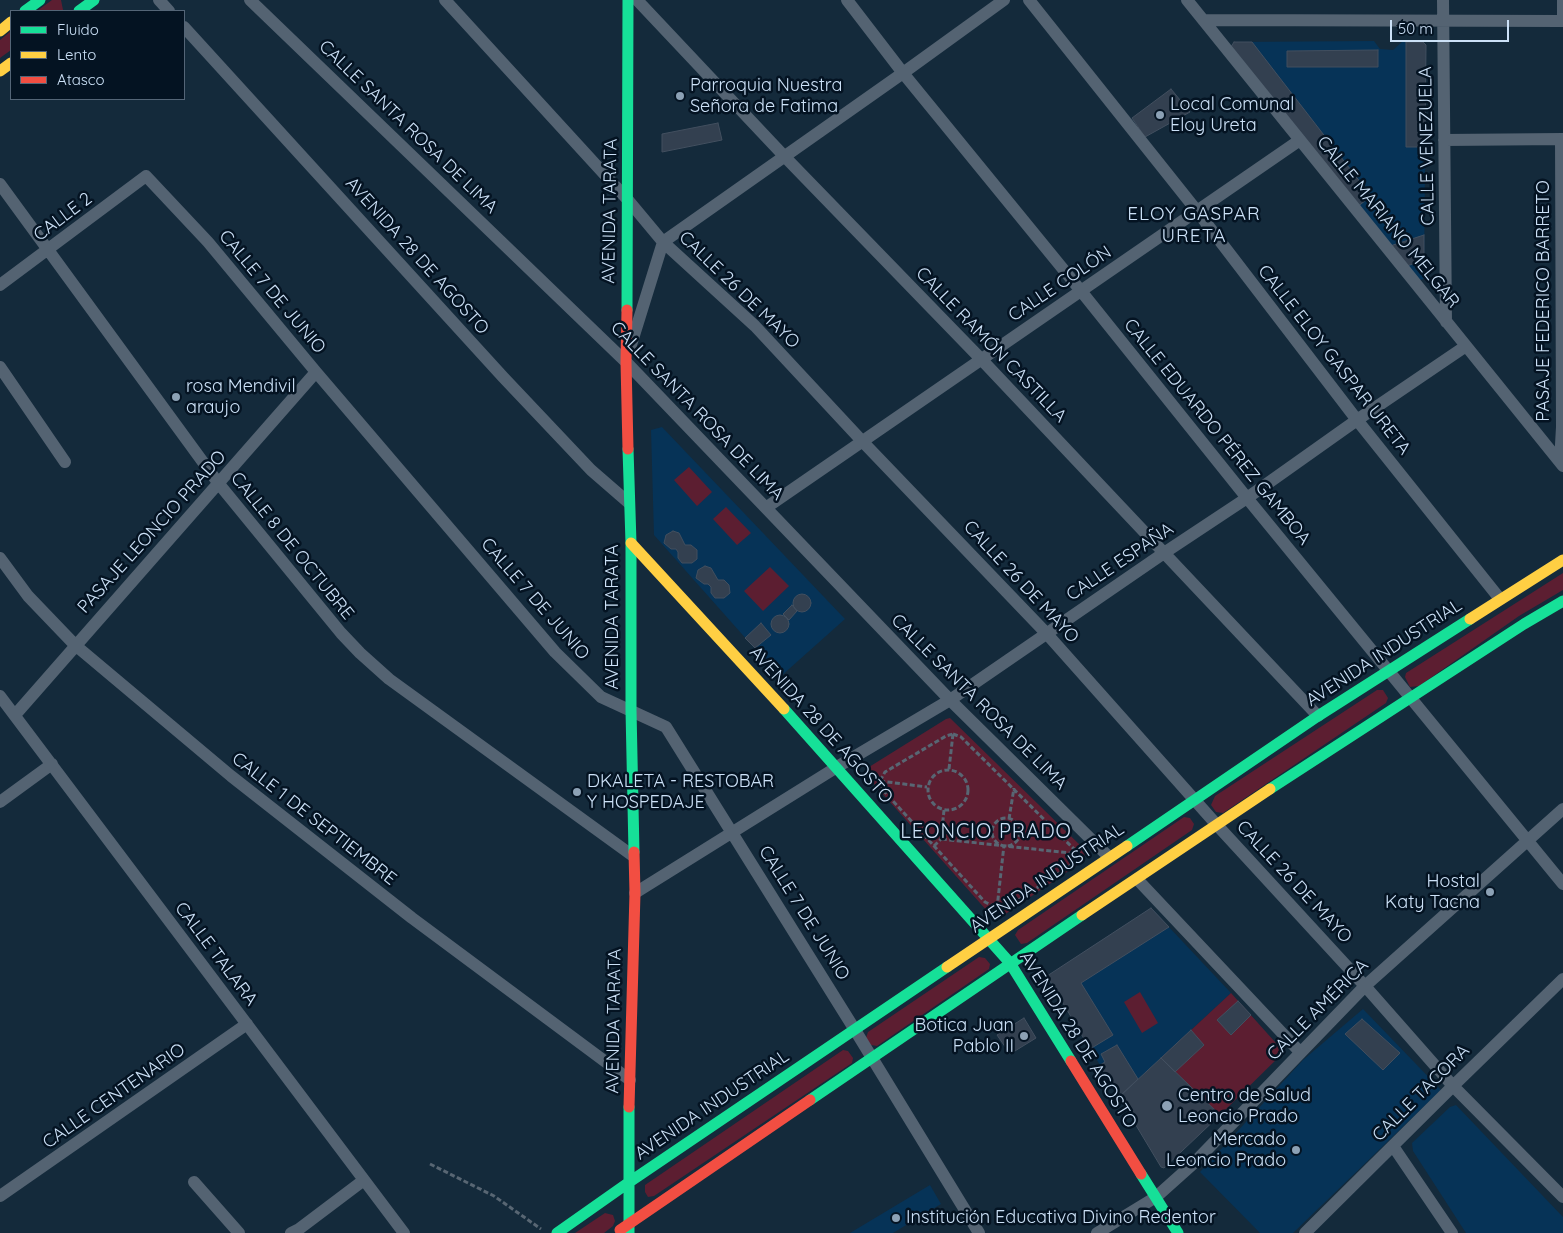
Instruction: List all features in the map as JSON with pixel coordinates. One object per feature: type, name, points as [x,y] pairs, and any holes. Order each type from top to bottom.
[{"type":"main road","points":[[26,10],[40,0]]},
{"type":"main road","points":[[79,7],[94,0]]},
{"type":"main road","name":"AVENIDA TARATA","points":[[628,0],[626,362],[631,543],[634,893],[628,1183],[629,1229]]},
{"type":"main road","points":[[0,31],[10,23]]},
{"type":"main road","name":"AVENIDA 28 DE AGOSTO","points":[[631,543],[837,767],[1010,963],[1178,1233]]},
{"type":"main road","name":"AVENIDA INDUSTRIAL","points":[[557,1233],[1318,716],[1563,560]]},
{"type":"main road","points":[[617,1233],[629,1229],[872,1057],[1216,824],[1524,624],[1563,601]]},
{"type":"street","points":[[159,0],[168,10]]},
{"type":"street","name":"CALLE SANTA ROSA DE LIMA","points":[[250,0],[626,362],[950,700],[1109,857]]},
{"type":"street","name":"CALLE 26 DE MAYO","points":[[445,0],[664,242],[755,326],[1047,634],[1216,824],[1366,986],[1453,1086],[1563,1196]]},
{"type":"street","name":"CALLE RAMÓN CASTILLA","points":[[638,0],[785,157],[981,359],[1318,716]]},
{"type":"street","name":"CALLE EDUARDO PÉREZ GAMBOA","points":[[847,0],[1388,671],[1563,884]]},
{"type":"street","points":[[626,362],[664,242],[1004,0]]},
{"type":"street","name":"CALLE ELOY GASPAR URETA","points":[[1029,0],[1197,212],[1357,420],[1500,599]]},
{"type":"street","name":"CALLE MARIANO MELGAR","points":[[1187,0],[1562,464]]},
{"type":"street","name":"CALLE VENEZUELA","points":[[1443,0],[1446,322]]},
{"type":"street","points":[[1203,20],[1563,21],[1563,0]]},
{"type":"street","name":"AVENIDA 28 DE AGOSTO","points":[[185,28],[503,377],[591,470],[629,503]]},
{"type":"street","points":[[1444,140],[1562,139]]},
{"type":"street","name":"PASAJE FEDERICO BARRETO","points":[[1562,139],[1562,464]]},
{"type":"street","name":"CALLE COLÓN","points":[[767,507],[1300,140]]},
{"type":"street","name":"CALLE 2","points":[[0,285],[146,176]]},
{"type":"street","name":"CALLE 7 DE JUNIO","points":[[146,176],[208,242],[316,372],[555,652],[601,697],[666,727],[872,1057],[979,1233]]},
{"type":"street","name":"CALLE 8 DE OCTUBRE","points":[[0,184],[219,484],[341,633],[374,667],[633,856]]},
{"type":"street","name":"CALLE ESPAÑA","points":[[634,893],[837,767],[950,700],[1164,553],[1248,498],[1357,420],[1466,346]]},
{"type":"street","points":[[0,367],[65,462]]},
{"type":"street","name":"PASAJE LEONCIO PRADO","points":[[15,715],[316,372]]},
{"type":"street","name":"CALLE 1 DE SEPTIEMBRE","points":[[0,558],[28,596],[75,645],[231,776],[396,906],[630,1080]]},
{"type":"street","name":"CALLE TALARA","points":[[0,696],[404,1233]]},
{"type":"street","points":[[0,802],[52,764]]},
{"type":"street","name":"CALLE AMÉRICA","points":[[1097,1233],[1156,1197],[1194,1163],[1366,986],[1563,809]]},
{"type":"street","points":[[1137,879],[1300,1052]]},
{"type":"street","name":"CALLE TACORA","points":[[1305,1233],[1563,979]]},
{"type":"street","name":"CALLE CENTENARIO","points":[[0,1196],[247,1024]]},
{"type":"street","points":[[1393,1146],[1452,1233]]},
{"type":"street","points":[[292,1233],[364,1180]]},
{"type":"street","points":[[194,1182],[239,1233]]},
{"type":"path","points":[[949,769],[953,734]]},
{"type":"path","points":[[953,734],[961,737],[1079,854],[1074,863],[1010,906],[997,908],[985,902],[883,790],[880,781],[885,772],[946,736],[953,734]]},
{"type":"path","points":[[949,769],[961,774],[965,780],[968,792],[962,804],[957,808],[944,810],[933,804],[927,793],[927,786],[938,772],[949,769]]},
{"type":"path","points":[[880,781],[927,786]]},
{"type":"path","points":[[1009,819],[1014,788]]},
{"type":"path","points":[[934,846],[941,839],[944,810]]},
{"type":"path","points":[[1001,819],[1009,819],[1017,824],[1020,832],[1013,844],[1004,846],[994,838],[993,829],[1001,819]]},
{"type":"path","points":[[941,839],[1079,854]]},
{"type":"path","points":[[997,908],[1004,846]]},
{"type":"path","points":[[430,1164],[494,1196],[544,1232]]},
{"type":"shaded area","points":[[52,0],[61,0],[63,10],[38,10]]},
{"type":"shaded area","points":[[10,32],[10,51],[0,58],[0,40]]},
{"type":"shaded area","points":[[1374,41],[1380,49],[1393,50],[1402,42],[1423,42],[1426,45],[1424,279],[1415,281],[1234,42]]},
{"type":"shaded area","points":[[662,427],[845,619],[780,677],[654,535],[651,430]]},
{"type":"shaded area","points":[[689,467],[712,492],[697,506],[674,480]]},
{"type":"shaded area","points":[[726,507],[751,533],[737,545],[713,519]]},
{"type":"shaded area","points":[[770,567],[789,586],[763,611],[744,591]]},
{"type":"shaded area","points":[[1563,573],[1563,590],[1519,616],[1419,686],[1410,687],[1405,677],[1406,673]]},
{"type":"shaded area","points":[[1377,690],[1383,690],[1388,698],[1386,703],[1223,813],[1216,812],[1211,805],[1215,796]]},
{"type":"shaded area","name":"LEONCIO PRADO","points":[[950,718],[1083,848],[1085,854],[1083,861],[1004,915],[988,912],[865,774],[869,767]]},
{"type":"shaded area","points":[[1184,817],[1190,818],[1194,824],[1192,830],[1027,943],[1021,944],[1015,935],[1018,930]]},
{"type":"shaded area","points":[[1151,908],[1231,993],[1119,1097],[1047,976]]},
{"type":"shaded area","points":[[979,957],[985,958],[990,964],[989,969],[877,1046],[871,1045],[866,1038],[868,1032]]},
{"type":"shaded area","points":[[1140,992],[1158,1023],[1142,1033],[1124,1002]]},
{"type":"shaded area","points":[[1231,993],[1284,1052],[1220,1115],[1161,1058]]},
{"type":"shaded area","points":[[1363,1009],[1441,1090],[1293,1233],[1260,1233],[1200,1172],[1303,1060]]},
{"type":"shaded area","points":[[843,1050],[848,1051],[853,1058],[852,1063],[654,1196],[648,1197],[645,1192],[645,1185]]},
{"type":"shaded area","points":[[1456,1105],[1563,1217],[1563,1233],[1466,1233],[1413,1151],[1412,1143],[1450,1107]]},
{"type":"shaded area","name":"Institución Educativa Divino Redentor","points":[[930,1185],[941,1204],[893,1233],[850,1233]]},
{"type":"shaded area","points":[[605,1213],[613,1215],[615,1221],[613,1226],[604,1233],[575,1233]]},
{"type":"building","points":[[1234,42],[1252,42],[1371,196],[1356,208],[1229,50]]},
{"type":"building","points":[[1406,42],[1423,42],[1426,45],[1425,147],[1406,147]]},
{"type":"building","points":[[1378,50],[1378,67],[1287,67],[1287,51]]},
{"type":"building","name":"Local Comunal Eloy Ureta","points":[[1171,89],[1190,112],[1145,137],[1132,118]]},
{"type":"building","points":[[718,123],[722,140],[662,152],[662,134]]},
{"type":"building","points":[[1424,235],[1424,260],[1404,267],[1387,247]]},
{"type":"building","points":[[673,531],[679,533],[685,545],[691,545],[697,550],[697,559],[692,563],[682,563],[678,558],[676,549],[671,549],[664,543],[666,535]]},
{"type":"building","points":[[705,566],[711,568],[718,580],[724,580],[729,585],[730,593],[724,598],[715,598],[711,593],[711,587],[696,578],[698,570]]},
{"type":"building","points":[[802,594],[808,597],[811,603],[808,609],[802,612],[796,609],[793,603],[796,597]]},
{"type":"building","points":[[792,605],[797,611],[789,620],[783,614]]},
{"type":"building","points":[[776,615],[784,615],[789,620],[787,631],[776,633],[771,628],[771,620]]},
{"type":"building","points":[[761,623],[771,635],[755,648],[745,638]]},
{"type":"building","points":[[1151,908],[1169,927],[1081,983],[1113,1035],[1090,1049],[1047,976]]},
{"type":"building","points":[[1238,1001],[1251,1015],[1231,1035],[1217,1020]]},
{"type":"building","points":[[1024,1018],[1036,1038],[1010,1054],[997,1035]]},
{"type":"building","points":[[1362,1019],[1400,1053],[1383,1070],[1345,1034]]},
{"type":"building","points":[[1191,1030],[1204,1045],[1175,1072],[1161,1058]]},
{"type":"building","points":[[1117,1045],[1138,1079],[1119,1097],[1100,1065],[1105,1062],[1101,1054]]},
{"type":"building","name":"Centro de Salud Leoncio Prado","points":[[1161,1058],[1220,1115],[1164,1168],[1161,1167],[1119,1097]]},
{"type":"traffic: fast","points":[[26,10],[40,0]]},
{"type":"traffic: fast","points":[[80,10],[94,0]]},
{"type":"traffic: fast","points":[[627,310],[628,0]]},
{"type":"traffic: fast","points":[[628,449],[631,543],[631,710],[634,852]]},
{"type":"traffic: fast","points":[[1270,789],[1524,624],[1563,601]]},
{"type":"traffic: fast","points":[[1127,846],[1318,716],[1470,619]]},
{"type":"traffic: fast","points":[[784,709],[1010,963],[1071,1061]]},
{"type":"traffic: fast","points":[[810,1100],[1082,915]]},
{"type":"traffic: fast","points":[[557,1233],[947,967]]},
{"type":"traffic: fast","points":[[629,1107],[629,1233]]},
{"type":"traffic: fast","points":[[1141,1174],[1178,1233]]},
{"type":"traffic: slow","points":[[0,31],[10,23]]},
{"type":"traffic: slow","points":[[0,71],[10,64]]},
{"type":"traffic: slow","points":[[631,543],[784,709]]},
{"type":"traffic: slow","points":[[1470,619],[1563,560]]},
{"type":"traffic: slow","points":[[1082,915],[1270,789]]},
{"type":"traffic: slow","points":[[947,967],[1127,846]]},
{"type":"traffic: jam","points":[[627,310],[628,449]]},
{"type":"traffic: jam","points":[[629,1107],[635,893],[634,852]]},
{"type":"traffic: jam","points":[[1071,1061],[1141,1174]]},
{"type":"traffic: jam","points":[[620,1230],[810,1100]]},
{"type":"place","name":"Parroquia Nuestra Señora de Fatima","points":[[680,96]]},
{"type":"place","name":"Local Comunal Eloy Ureta","points":[[1160,115]]},
{"type":"place","name":"rosa Mendivil araujo","points":[[176,397]]},
{"type":"place","name":"DKALETA - RESTOBAR Y HOSPEDAJE","points":[[577,792]]},
{"type":"place","name":"Hostal Katy Tacna","points":[[1490,892]]},
{"type":"place","name":"Botica Juan Pablo II","points":[[1024,1036]]},
{"type":"place","name":"Centro de Salud Leoncio Prado","points":[[1167,1106]]},
{"type":"place","name":"Mercado Leoncio Prado","points":[[1296,1150]]},
{"type":"place","name":"Institución Educativa Divino Redentor","points":[[896,1218]]},
{"type":"district","name":"ELOY GASPAR URETA","points":[[1194,225]]},
{"type":"district","name":"LEONCIO PRADO","points":[[986,832]]}]
